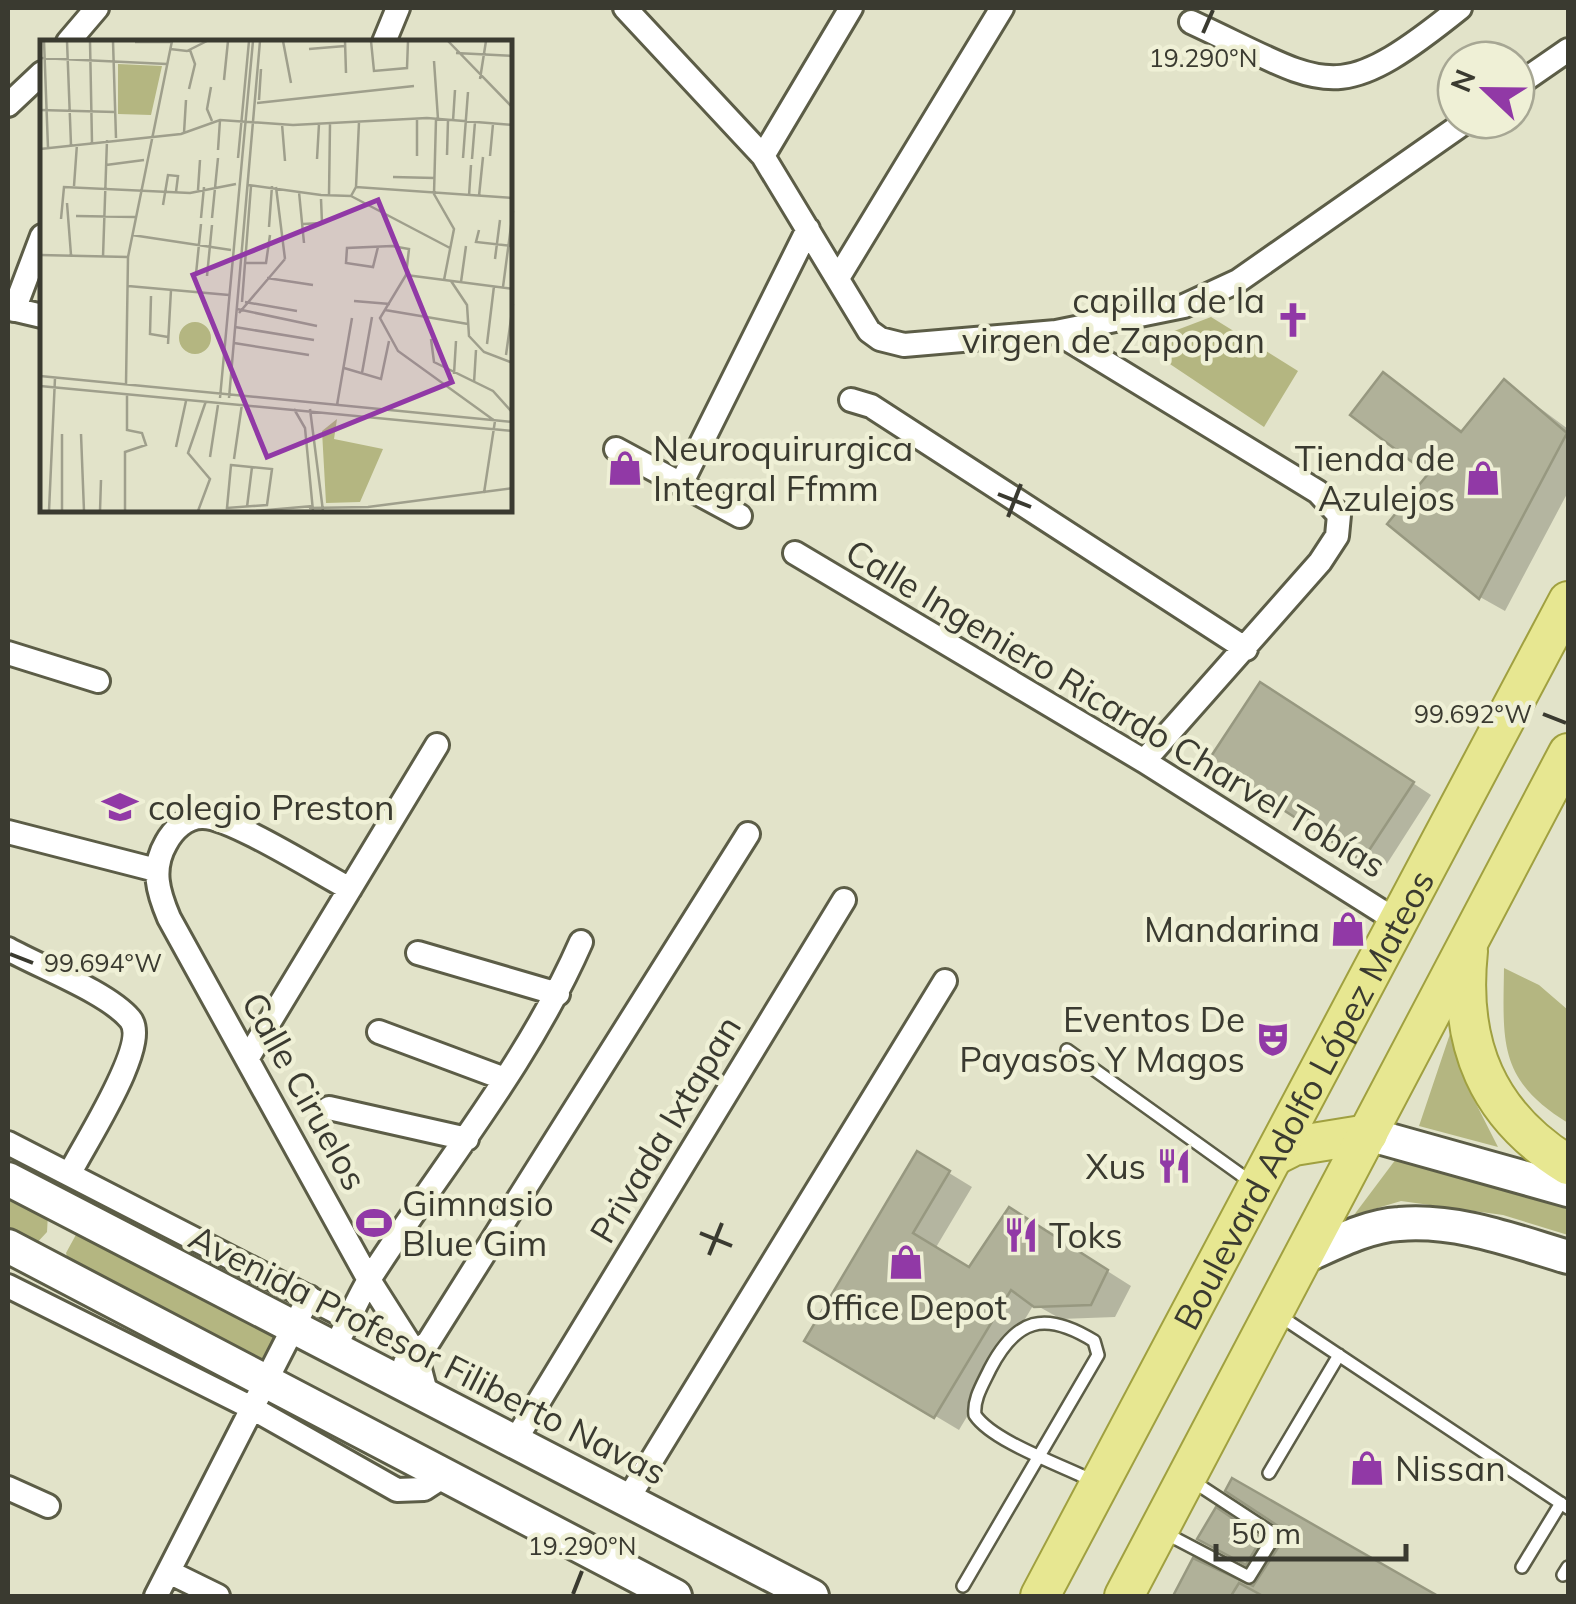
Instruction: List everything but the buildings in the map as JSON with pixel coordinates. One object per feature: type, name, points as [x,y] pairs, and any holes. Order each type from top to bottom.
[{"type":"main road","name":"Boulevard Adolfo López Mateos","points":[[1040,1596],[1568,601]]},
{"type":"main road","name":"Boulevard Adolfo López Mateos","points":[[1124,1596],[1568,754]]},
{"type":"main road","points":[[1468,944],[1466,995],[1472,1042],[1486,1084],[1514,1121],[1568,1165]]},
{"type":"main road","points":[[1268,1171],[1294,1146],[1368,1134],[1568,1190]]},
{"type":"main road","name":"Avenida Profesor Filiberto Navas","points":[[8,1179],[812,1596]]},
{"type":"main road","points":[[43,1265],[71,1214]]},
{"type":"main road","points":[[1303,1257],[1372,1229],[1399,1224],[1477,1230],[1568,1257]]},
{"type":"main road","points":[[8,1246],[259,1394],[444,1476],[674,1596]]},
{"type":"street","points":[[70,40],[96,8]]},
{"type":"street","points":[[385,40],[398,8]]},
{"type":"street","points":[[762,156],[851,8]]},
{"type":"street","points":[[838,278],[1002,8]]},
{"type":"street","points":[[1191,22],[1296,72],[1331,80],[1388,63],[1460,8]]},
{"type":"street","points":[[638,12],[762,156],[862,321],[880,339],[921,346],[1056,332],[1184,306],[1238,281],[1439,140]]},
{"type":"street","points":[[1536,72],[1568,50]]},
{"type":"street","points":[[8,105],[40,75]]},
{"type":"street","points":[[681,484],[808,229]]},
{"type":"street","points":[[40,241],[11,309],[40,316]]},
{"type":"street","points":[[1056,332],[1318,492],[1336,507],[1340,521],[1320,562],[1144,761]]},
{"type":"street","points":[[851,400],[871,406],[1246,649]]},
{"type":"street","points":[[616,449],[740,516]]},
{"type":"street","name":"Calle Ingeniero Ricardo Charvel Tobías","points":[[795,553],[1144,761],[1400,923]]},
{"type":"street","points":[[8,653],[98,681]]},
{"type":"street","points":[[247,1058],[438,746]]},
{"type":"street","points":[[8,832],[156,870],[170,835],[183,822],[202,816],[228,824],[350,889]]},
{"type":"street","points":[[388,1376],[430,1341],[748,834]]},
{"type":"street","name":"Calle Ciruelos","points":[[156,870],[169,918],[369,1280],[416,1354],[426,1396]]},
{"type":"street","name":"Privada Ixtapan","points":[[513,1444],[844,900]]},
{"type":"street","points":[[334,1350],[369,1280],[467,1139],[558,994],[581,942]]},
{"type":"street","points":[[8,950],[114,1006],[132,1021],[136,1033],[131,1056],[70,1173]]},
{"type":"street","points":[[418,952],[558,994]]},
{"type":"street","points":[[626,1502],[945,981]]},
{"type":"street","points":[[379,1032],[506,1079]]},
{"type":"street","points":[[328,1108],[467,1139]]},
{"type":"street","points":[[8,1143],[350,1319]]},
{"type":"street","points":[[8,1286],[259,1394]]},
{"type":"street","points":[[156,1596],[309,1297]]},
{"type":"street","points":[[8,1488],[48,1506]]},
{"type":"street","points":[[169,1572],[218,1596]]},
{"type":"lane","points":[[1068,1050],[1268,1171]]},
{"type":"lane","points":[[1274,1312],[1565,1506],[1522,1567]]},
{"type":"lane","points":[[963,1586],[1037,1453],[1096,1361],[1098,1350],[1094,1341],[1078,1332],[1033,1322],[1017,1330],[998,1353],[974,1410],[990,1429],[1037,1453],[1100,1484]]},
{"type":"lane","points":[[1268,1473],[1339,1355]]},
{"type":"lane","points":[[1159,1530],[1249,1577],[1275,1535],[1187,1477]]},
{"type":"green space","points":[[1211,317],[1298,371],[1264,427],[1140,344]]},
{"type":"green space","points":[[1504,968],[1539,985],[1568,1010],[1568,1123],[1528,1091],[1509,1057]]},
{"type":"green space","points":[[1452,1028],[1466,1084],[1498,1147],[1419,1126]]},
{"type":"green space","points":[[1396,1159],[1568,1206],[1568,1235],[1503,1215],[1401,1201],[1354,1215]]},
{"type":"green space","points":[[8,1193],[48,1214],[47,1232],[33,1247],[8,1234]]},
{"type":"green space","points":[[78,1231],[279,1328],[275,1348],[263,1362],[69,1264],[66,1253]]},
{"type":"place","name":"capilla de la virgen de Zapopan","points":[[1293,320]]},
{"type":"place","name":"Neuroquirurgica Integral Ffmm","points":[[625,468]]},
{"type":"place","name":"Tienda de Azulejos","points":[[1483,478]]},
{"type":"place","name":"colegio Preston","points":[[120,807]]},
{"type":"place","name":"Mandarina","points":[[1348,929]]},
{"type":"place","name":"Eventos De Payasos Y Magos","points":[[1273,1039]]},
{"type":"place","name":"Xus","points":[[1174,1166]]},
{"type":"place","name":"Gimnasio Blue Gim","points":[[374,1223]]},
{"type":"place","name":"Toks","points":[[1021,1235]]},
{"type":"place","name":"Office Depot","points":[[906,1262]]},
{"type":"place","name":"Nissan","points":[[1367,1468]]}]
